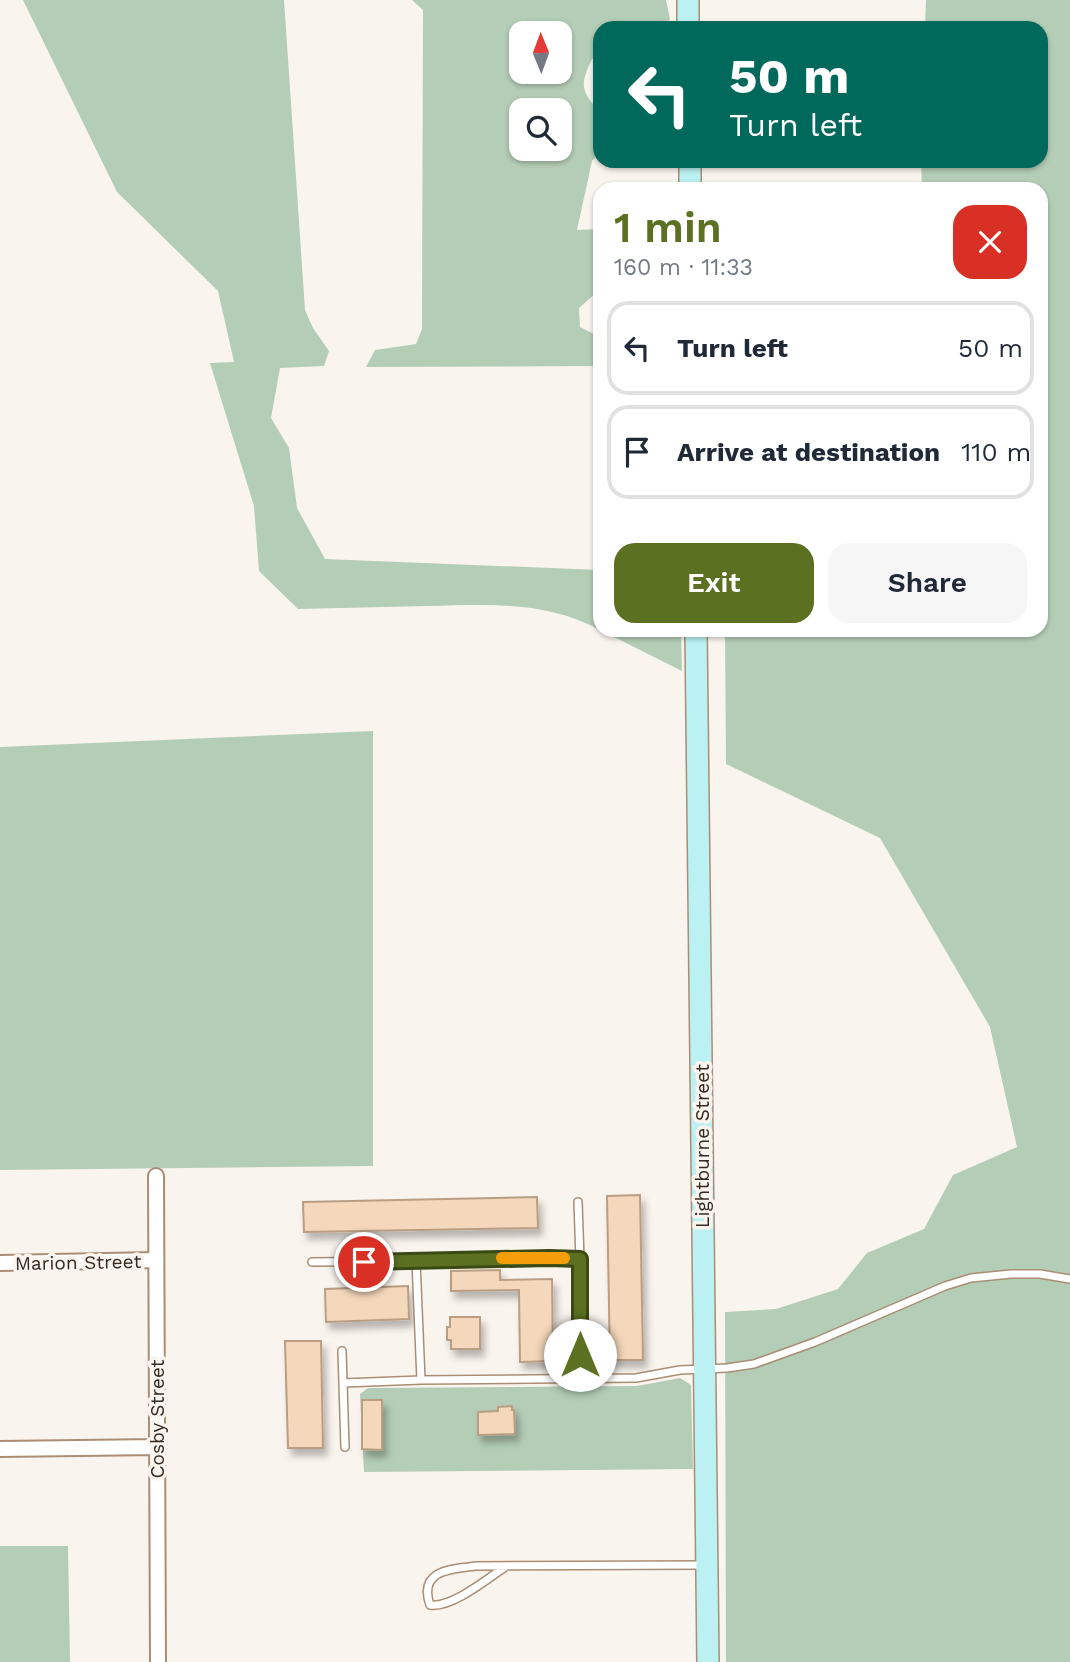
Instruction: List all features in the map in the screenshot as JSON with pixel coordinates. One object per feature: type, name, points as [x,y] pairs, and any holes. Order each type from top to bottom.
[{"type":"main road","points":[[688,0],[688,21]]},
{"type":"main road","name":"Lightburne Street","points":[[695,637],[708,1662]]},
{"type":"street","name":"Cosby Street","points":[[156,1176],[158,1662]]},
{"type":"street","name":"Marion Street","points":[[0,1263],[156,1260]]},
{"type":"street","points":[[0,1449],[158,1447]]},
{"type":"lane","points":[[578,1202],[580,1379]]},
{"type":"lane","points":[[312,1262],[580,1259]]},
{"type":"lane","points":[[416,1261],[421,1380]]},
{"type":"lane","points":[[343,1382],[636,1378],[680,1370],[754,1364],[816,1342],[945,1286],[971,1278],[1040,1274],[1070,1279]]},
{"type":"lane","points":[[342,1351],[345,1447]]},
{"type":"lane","points":[[505,1567],[456,1599],[437,1606],[430,1605],[426,1594],[427,1584],[434,1576],[449,1569],[505,1567],[706,1565]]},
{"type":"green space","points":[[23,0],[284,0],[305,310],[313,328],[329,351],[324,366],[280,368],[271,418],[289,448],[297,508],[325,559],[593,570],[593,627],[558,613],[516,606],[298,609],[259,571],[254,506],[210,363],[234,362],[218,291],[117,192]]},
{"type":"green space","points":[[412,0],[666,0],[670,19],[668,21],[593,21],[593,59],[585,75],[584,87],[593,103],[593,160],[577,230],[593,229],[593,296],[579,308],[580,327],[593,334],[593,366],[366,367],[375,350],[416,344],[422,329],[423,10]]},
{"type":"green space","points":[[926,0],[1070,0],[1070,1662],[726,1662],[725,1312],[776,1309],[838,1289],[867,1253],[924,1229],[953,1175],[1017,1147],[990,1027],[880,838],[726,764],[725,637],[1048,637],[1048,182],[922,182],[921,168],[1048,168],[1048,21],[925,21]]},
{"type":"green space","points":[[614,637],[681,637],[682,671]]},
{"type":"green space","points":[[373,731],[373,1166],[0,1170],[0,747]]},
{"type":"green space","points":[[680,1378],[691,1385],[693,1469],[364,1472],[360,1394],[368,1388],[637,1386]]},
{"type":"green space","points":[[0,1546],[68,1546],[70,1662],[0,1662]]},
{"type":"building","points":[[640,1195],[643,1360],[610,1360],[607,1196]]},
{"type":"building","points":[[537,1197],[538,1228],[304,1232],[303,1202]]},
{"type":"building","points":[[500,1270],[500,1280],[552,1279],[553,1361],[520,1362],[519,1290],[451,1291],[451,1271]]},
{"type":"building","points":[[408,1286],[409,1319],[326,1322],[325,1289]]},
{"type":"building","points":[[450,1317],[480,1317],[480,1349],[451,1349],[451,1340],[447,1340]]},
{"type":"building","points":[[285,1341],[321,1341],[323,1448],[288,1448]]},
{"type":"building","points":[[362,1400],[382,1400],[382,1450],[362,1449]]},
{"type":"building","points":[[512,1406],[515,1434],[478,1435],[478,1412],[498,1411],[498,1407]]},
{"type":"slow traffic","points":[[502,1258],[564,1258]]},
{"type":"route","points":[[364,1262],[500,1258],[580,1259],[580,1355]]}]
